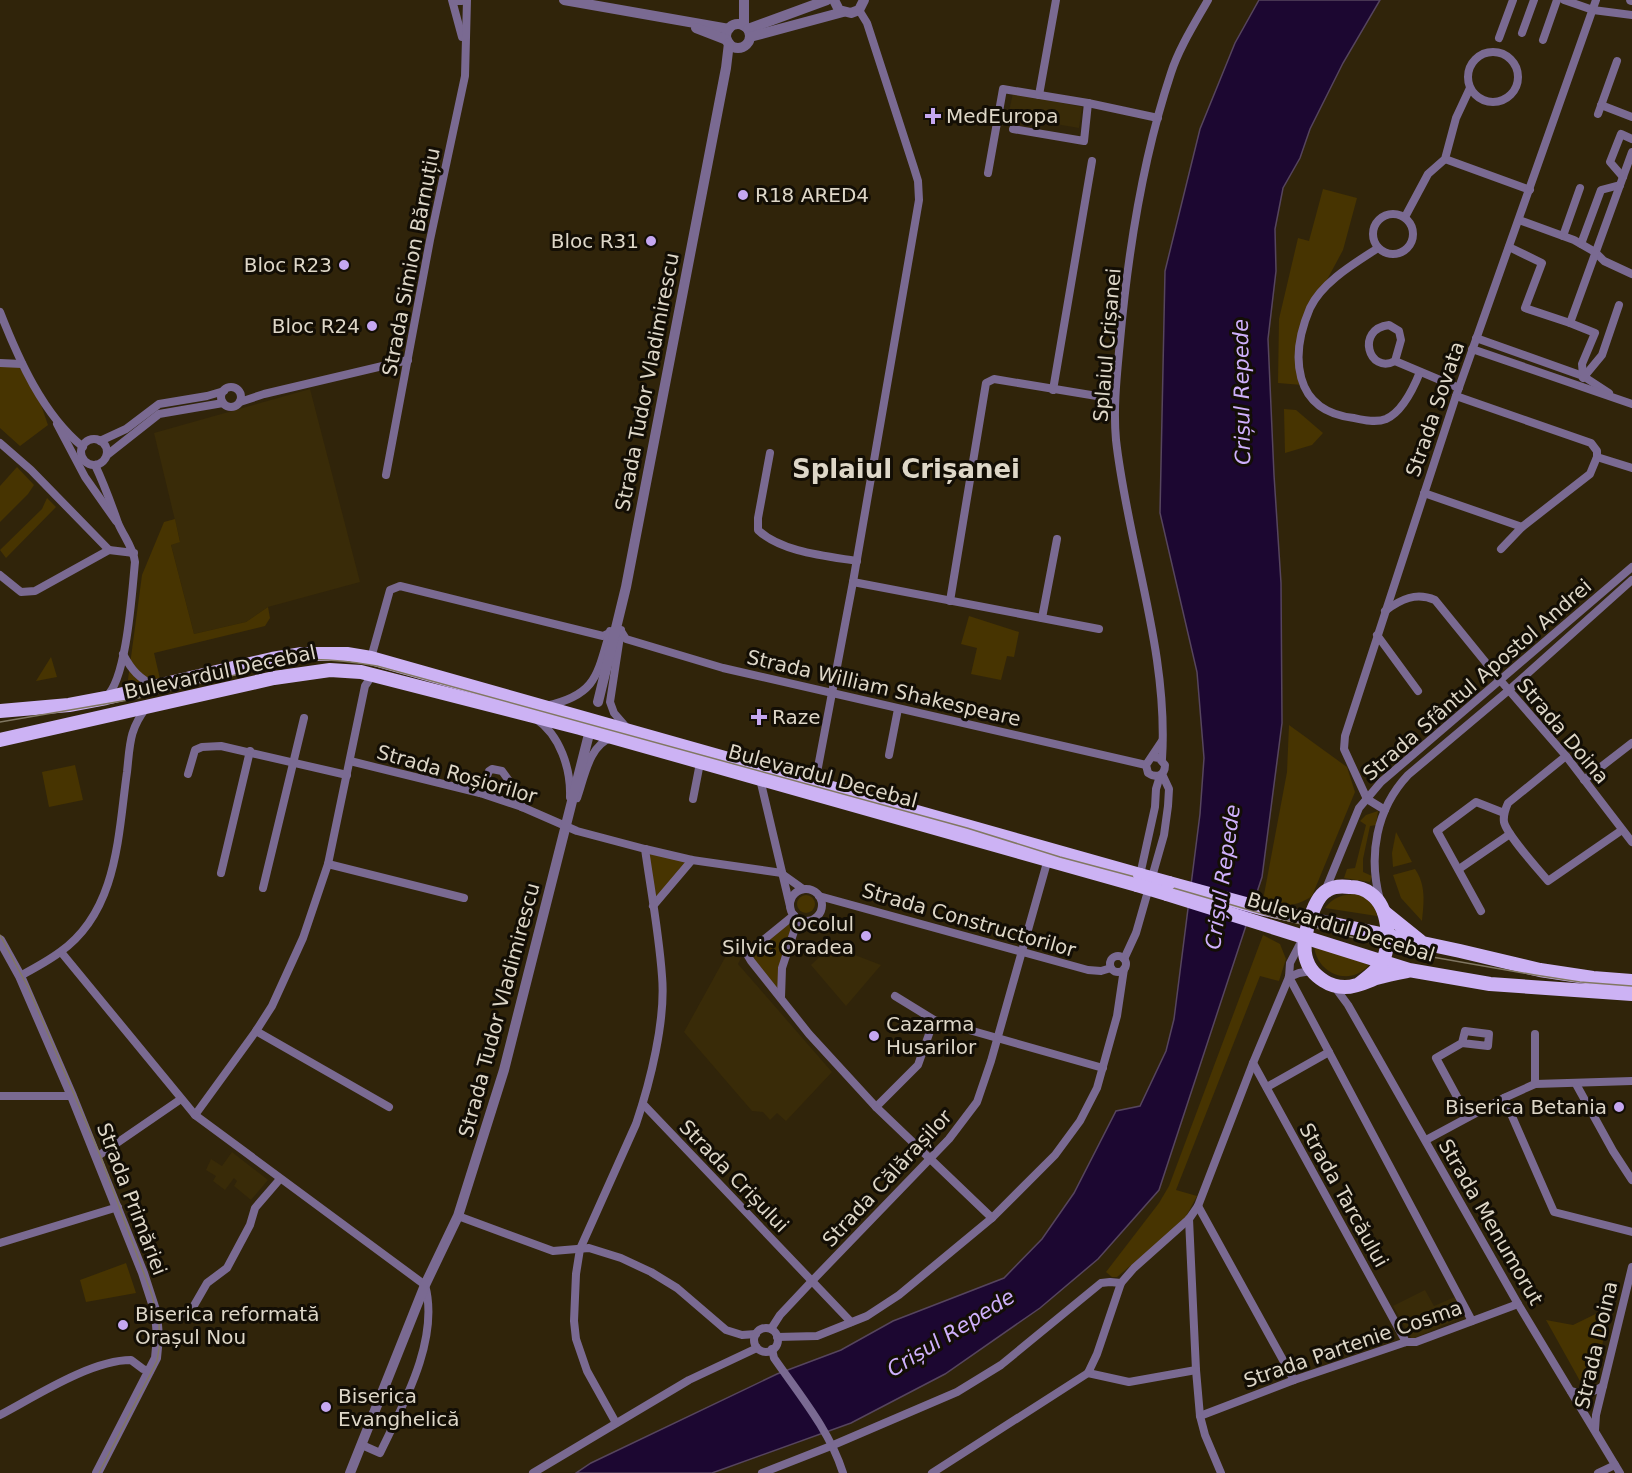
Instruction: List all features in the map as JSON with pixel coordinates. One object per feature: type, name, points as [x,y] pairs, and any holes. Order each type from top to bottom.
[{"type":"main road","name":"Bulevardul Decebal","points":[[0,711],[69,705],[302,654],[347,654],[371,658],[612,738],[1048,859],[1551,972],[1632,981]]},
{"type":"main road","name":"Bulevardul Decebal","points":[[0,740],[295,674],[330,670],[367,673],[631,732],[815,783],[1139,880],[1260,924],[1305,936],[1409,970],[1490,984],[1632,994]]},
{"type":"main road","points":[[1359,984],[1382,962],[1387,935],[1384,912],[1377,899],[1366,890],[1341,886],[1325,891],[1314,906],[1305,936],[1304,954],[1311,971],[1334,986],[1346,987],[1359,984],[1409,970]]},
{"type":"main road","points":[[1384,912],[1424,943]]},
{"type":"street","points":[[454,0],[465,0]]},
{"type":"street","name":"Strada Simion Bărnuțiu","points":[[454,0],[466,55]]},
{"type":"street","name":"Strada Simion Bărnuțiu","points":[[386,475],[430,240],[464,84],[465,0]]},
{"type":"street","points":[[564,0],[602,3],[741,32],[843,12],[851,13],[864,4],[867,23],[918,181],[919,200],[857,561],[815,783]]},
{"type":"street","points":[[740,0],[741,32]]},
{"type":"street","points":[[680,21],[728,42],[735,48],[741,32],[744,0]]},
{"type":"street","points":[[741,32],[827,0]]},
{"type":"street","points":[[834,0],[836,6],[843,12]]},
{"type":"street","points":[[1039,96],[1056,0]]},
{"type":"street","name":"Splaiul Crișanei","points":[[1158,775],[1146,770],[1146,765],[1157,758],[1163,738],[1155,651],[1131,534],[1116,439],[1115,399],[1124,301],[1149,148],[1171,71],[1208,0]]},
{"type":"street","points":[[1499,39],[1513,0]]},
{"type":"street","points":[[1521,33],[1534,0]]},
{"type":"street","points":[[1543,40],[1557,0]]},
{"type":"street","points":[[1564,0],[1593,10],[1630,13]]},
{"type":"street","name":"Strada Sovata","points":[[1366,799],[1344,749],[1345,736],[1457,392],[1596,0]]},
{"type":"street","name":"Strada Tudor Vladimirescu","points":[[598,702],[619,616],[684,288],[726,68],[728,42],[726,34],[741,32]]},
{"type":"street","name":"Strada Tudor Vladimirescu","points":[[726,68],[741,32]]},
{"type":"street","points":[[1406,217],[1428,174],[1445,159],[1456,118],[1470,88],[1468,72],[1476,57],[1483,53],[1500,52],[1513,61],[1517,69],[1517,85],[1513,93],[1498,102],[1482,100],[1470,88]]},
{"type":"street","points":[[1598,114],[1617,61]]},
{"type":"street","points":[[987,173],[1004,89],[1158,118]]},
{"type":"street","points":[[1013,129],[1084,141],[1088,103]]},
{"type":"street","points":[[1601,105],[1632,117]]},
{"type":"street","points":[[1621,181],[1610,162],[1620,134],[1632,139]]},
{"type":"street","points":[[1570,323],[1632,152]]},
{"type":"street","points":[[1445,159],[1530,190]]},
{"type":"street","points":[[1053,390],[1092,161]]},
{"type":"street","points":[[1581,244],[1601,189],[1621,181]]},
{"type":"street","points":[[1563,236],[1580,188]]},
{"type":"street","points":[[1389,214],[1406,217],[1413,227],[1414,234],[1411,244],[1404,251],[1396,254],[1385,253],[1378,248],[1373,237],[1374,227],[1380,218],[1389,214]]},
{"type":"street","points":[[1519,220],[1581,244],[1596,252],[1604,261],[1632,274]]},
{"type":"street","points":[[1509,247],[1542,263],[1525,308],[1595,333],[1582,364],[1583,376],[1580,387]]},
{"type":"street","points":[[1378,248],[1356,262],[1322,291],[1311,308],[1300,340],[1298,369],[1302,385],[1316,403],[1337,417],[1376,421],[1386,419],[1396,411],[1415,386],[1420,372]]},
{"type":"street","points":[[1583,376],[1602,355],[1619,305]]},
{"type":"street","points":[[0,312],[22,364],[55,418],[58,429],[85,477],[119,524]]},
{"type":"street","points":[[1395,361],[1400,335],[1394,327],[1383,326],[1371,336],[1369,342],[1373,358],[1384,364],[1395,361],[1457,392],[1591,443],[1597,451],[1598,457],[1590,474],[1522,527],[1501,549]]},
{"type":"street","points":[[1476,338],[1583,376],[1619,400]]},
{"type":"street","points":[[1472,349],[1632,404]]},
{"type":"street","points":[[264,394],[232,387],[207,396],[159,404],[126,429],[100,441],[86,444],[82,451],[84,459],[102,460],[159,414],[224,403],[232,407],[264,394],[408,360]]},
{"type":"street","points":[[0,363],[22,364]]},
{"type":"street","points":[[950,601],[986,383],[994,380],[1115,399]]},
{"type":"street","points":[[238,390],[241,396],[240,402]]},
{"type":"street","points":[[224,391],[222,397],[224,403]]},
{"type":"street","points":[[55,418],[86,444]]},
{"type":"street","points":[[100,441],[106,447],[102,460],[107,491],[119,524],[134,553],[135,562],[123,654],[115,686],[106,698]]},
{"type":"street","points":[[0,443],[31,470],[109,550]]},
{"type":"street","points":[[770,453],[758,518],[759,530],[765,537],[806,553],[857,561]]},
{"type":"street","points":[[1598,457],[1632,468]]},
{"type":"street","points":[[1424,493],[1522,527]]},
{"type":"street","points":[[1042,618],[1058,539]]},
{"type":"street","points":[[0,575],[21,592],[35,591],[109,550],[134,553]]},
{"type":"street","name":"Strada Sfântul Apostol Andrei","points":[[1325,891],[1355,815],[1381,782],[1632,567]]},
{"type":"street","name":"Strada Sfântul Apostol Andrei","points":[[1384,912],[1375,869],[1379,829],[1390,797],[1408,776],[1632,580]]},
{"type":"street","points":[[853,582],[1099,629]]},
{"type":"street","points":[[371,658],[390,590],[400,586],[603,636],[609,633]]},
{"type":"street","name":"Strada Doina","points":[[1385,611],[1408,597],[1426,596],[1435,600],[1566,756],[1632,842]]},
{"type":"street","points":[[619,616],[621,631],[624,638],[628,640]]},
{"type":"street","points":[[566,827],[570,789],[564,758],[537,712],[572,699],[589,686],[600,669],[609,633],[619,616]]},
{"type":"street","points":[[621,631],[610,702],[614,713],[631,732]]},
{"type":"street","points":[[1377,635],[1418,691]]},
{"type":"street","points":[[618,643],[628,640]]},
{"type":"street","name":"Strada William Shakespeare","points":[[628,640],[723,668],[1146,765]]},
{"type":"street","points":[[123,654],[133,672],[156,687]]},
{"type":"street","points":[[195,1115],[272,1006],[303,938],[328,864],[367,673]]},
{"type":"street","points":[[20,976],[60,952],[89,923],[100,906],[109,884],[115,858],[132,728],[148,707]]},
{"type":"street","points":[[889,755],[898,709]]},
{"type":"street","points":[[119,713],[126,717],[132,728]]},
{"type":"street","points":[[263,888],[304,718]]},
{"type":"street","name":"Strada Tudor Vladimirescu","points":[[350,1473],[425,1286],[458,1216],[504,1070],[588,738]]},
{"type":"street","points":[[566,827],[592,756],[601,743],[612,738]]},
{"type":"street","points":[[1584,780],[1632,743]]},
{"type":"street","points":[[189,774],[195,750],[202,747],[221,746],[347,775]]},
{"type":"street","points":[[221,873],[250,751]]},
{"type":"street","points":[[1566,756],[1508,803],[1504,813],[1504,824],[1510,834],[1548,881],[1622,830]]},
{"type":"street","name":"Splaiul Crișanei","points":[[1139,880],[1155,807],[1158,775],[1165,768],[1157,758]]},
{"type":"street","name":"Strada Roșiorilor","points":[[350,761],[480,793],[555,820],[566,827]]},
{"type":"street","points":[[693,799],[700,763]]},
{"type":"street","points":[[480,793],[489,771],[492,769],[502,771],[512,785],[522,807]]},
{"type":"street","points":[[1124,959],[1136,933],[1164,835],[1169,789],[1158,775]]},
{"type":"street","points":[[566,827],[692,860],[782,873],[803,889],[812,890],[819,896],[822,907],[818,915],[807,921],[794,913],[782,873],[760,779]]},
{"type":"street","points":[[1366,799],[1385,810]]},
{"type":"street","points":[[1481,911],[1437,831],[1476,802],[1504,813]]},
{"type":"street","points":[[555,820],[566,815]]},
{"type":"street","points":[[1459,869],[1510,834]]},
{"type":"street","points":[[616,1424],[587,1371],[576,1339],[574,1322],[576,1274],[580,1249],[636,1124],[656,1050],[663,978],[645,849]]},
{"type":"street","name":"Strada Călărașilor","points":[[774,1333],[780,1315],[949,1139],[976,1102],[991,1061],[1048,859]]},
{"type":"street","points":[[653,906],[692,860]]},
{"type":"street","points":[[328,864],[464,898]]},
{"type":"street","points":[[781,998],[782,968],[794,913],[794,894],[803,889]]},
{"type":"street","name":"Strada Constructorilor","points":[[819,896],[1089,970],[1101,971],[1111,968]]},
{"type":"street","points":[[794,913],[751,950],[748,956],[750,961],[809,1034],[876,1107],[992,1218]]},
{"type":"street","points":[[932,1473],[1088,1373],[1097,1354],[1120,1284],[1134,1268],[1189,1219],[1198,1206],[1289,977],[1290,963],[1305,936]]},
{"type":"street","name":"Strada Primăriei","points":[[0,940],[20,976],[98,1156],[156,1313],[158,1348],[150,1371],[97,1473]]},
{"type":"street","points":[[60,952],[195,1115],[425,1286],[430,1311],[424,1345],[413,1378],[380,1453],[362,1444]]},
{"type":"street","points":[[458,1216],[554,1251],[589,1248],[613,1255],[651,1272],[684,1293],[726,1330],[742,1335],[756,1334],[764,1328],[774,1333],[817,1336],[867,1316],[899,1295],[992,1218],[1055,1155],[1071,1135],[1089,1105],[1103,1068],[1117,1016],[1126,964],[1120,956],[1114,956],[1111,960],[1111,968],[1117,972],[1124,969]]},
{"type":"street","points":[[1289,977],[1299,972],[1311,971]]},
{"type":"street","points":[[1289,977],[1472,1321]]},
{"type":"street","name":"Strada Menumorut","points":[[1334,986],[1348,1005],[1518,1304],[1617,1469]]},
{"type":"street","points":[[895,996],[934,1020],[1103,1068]]},
{"type":"street","points":[[876,1107],[918,1065],[934,1020]]},
{"type":"street","points":[[256,1031],[389,1107]]},
{"type":"street","points":[[1535,1034],[1535,1084]]},
{"type":"street","points":[[1462,1043],[1436,1058],[1468,1117]]},
{"type":"street","points":[[1267,1087],[1329,1052]]},
{"type":"street","name":"Strada Tarcăului","points":[[1253,1063],[1406,1342]]},
{"type":"street","points":[[1426,1140],[1535,1084],[1632,1081]]},
{"type":"street","points":[[1576,1084],[1632,1180]]},
{"type":"street","points":[[0,1096],[72,1096]]},
{"type":"street","points":[[1504,1098],[1554,1212],[1632,1232]]},
{"type":"street","points":[[98,1156],[181,1099]]},
{"type":"street","name":"Strada Crișului","points":[[643,1104],[851,1322]]},
{"type":"street","points":[[156,1313],[180,1315],[192,1309],[207,1283],[227,1268],[250,1225],[255,1208],[280,1179]]},
{"type":"street","points":[[1198,1206],[1294,1380]]},
{"type":"street","points":[[0,1243],[118,1207]]},
{"type":"street","points":[[1189,1219],[1200,1416],[1205,1435],[1221,1473]]},
{"type":"street","name":"Strada Doina","points":[[1595,1431],[1596,1415],[1632,1267]]},
{"type":"street","points":[[762,1473],[957,1392],[1001,1365],[1101,1283],[1120,1284]]},
{"type":"street","name":"Strada Partenie Cosma","points":[[1200,1416],[1294,1380],[1406,1342],[1416,1342],[1518,1304]]},
{"type":"street","points":[[773,1354],[777,1344],[774,1333]]},
{"type":"street","points":[[756,1334],[754,1341],[757,1348],[773,1354],[826,1436],[843,1473]]},
{"type":"street","points":[[533,1473],[689,1380],[757,1348]]},
{"type":"street","points":[[0,1415],[99,1365],[118,1360],[131,1360],[143,1370],[150,1371]]},
{"type":"street","points":[[1088,1373],[1129,1382],[1196,1370]]},
{"type":"street","points":[[1571,1391],[1579,1394],[1589,1393],[1603,1386]]},
{"type":"street","points":[[1598,1473],[1617,1469]]},
{"type":"street","points":[[1608,1473],[1617,1469]]},
{"type":"shaded area","points":[[1013,93],[1082,107],[1079,128],[1008,116]]},
{"type":"shaded area","points":[[1323,189],[1357,198],[1343,250],[1321,291],[1300,340],[1302,385],[1278,383],[1279,319],[1298,238],[1309,241]]},
{"type":"shaded area","points":[[0,363],[15,365],[27,376],[38,397],[48,425],[20,446],[0,428]]},
{"type":"shaded area","points":[[310,389],[360,582],[268,607],[246,622],[194,634],[171,545],[180,541],[154,433]]},
{"type":"shaded area","points":[[1284,409],[1296,410],[1323,433],[1312,445],[1285,453]]},
{"type":"shaded area","points":[[17,467],[34,485],[0,522],[0,486]]},
{"type":"shaded area","points":[[47,498],[56,507],[6,558],[0,550],[42,509]]},
{"type":"shaded area","points":[[175,519],[180,542],[171,545],[194,634],[246,622],[268,607],[270,618],[265,626],[154,653],[160,679],[127,687],[142,575],[164,522]]},
{"type":"shaded area","points":[[969,616],[1019,632],[1014,657],[1007,656],[1001,680],[971,674],[977,648],[961,644]]},
{"type":"shaded area","points":[[51,657],[57,677],[36,681]]},
{"type":"shaded area","points":[[1289,725],[1347,767],[1355,792],[1312,896],[1300,903],[1288,905],[1263,900],[1287,772]]},
{"type":"shaded area","points":[[75,765],[83,800],[49,807],[42,772]]},
{"type":"shaded area","points":[[1378,811],[1376,825],[1370,826],[1363,859],[1363,872],[1372,876],[1370,882],[1344,878],[1347,869],[1355,868],[1366,825],[1360,821],[1366,815]]},
{"type":"shaded area","points":[[1396,832],[1412,862],[1393,867],[1392,853]]},
{"type":"shaded area","points":[[645,849],[692,860],[653,906]]},
{"type":"shaded area","points":[[1415,869],[1423,887],[1422,921],[1401,898],[1393,875]]},
{"type":"shaded area","points":[[1357,894],[1370,902],[1377,916],[1325,908],[1339,897]]},
{"type":"shaded area","points":[[806,895],[814,900],[815,904],[810,912],[806,913],[798,908],[797,904],[802,896]]},
{"type":"shaded area","points":[[794,915],[781,998],[751,961],[751,950]]},
{"type":"shaded area","points":[[1263,935],[1280,944],[1286,959],[1279,981],[1260,976],[1176,1190],[1197,1196],[1183,1222],[1117,1277],[1112,1277],[1106,1272],[1159,1203],[1169,1186]]},
{"type":"shaded area","points":[[1314,945],[1369,965],[1352,976],[1335,974],[1321,963]]},
{"type":"shaded area","points":[[834,947],[881,965],[846,1006],[811,965],[828,949]]},
{"type":"shaded area","points":[[727,954],[741,958],[738,964],[832,1072],[786,1121],[777,1113],[770,1120],[763,1112],[752,1111],[684,1032]]},
{"type":"shaded area","points":[[232,1152],[268,1180],[251,1200],[234,1186],[237,1181],[234,1178],[225,1190],[213,1181],[216,1176],[206,1170],[211,1159],[222,1166]]},
{"type":"shaded area","points":[[126,1263],[136,1293],[86,1302],[80,1280]]},
{"type":"shaded area","points":[[1425,1290],[1434,1306],[1457,1296],[1467,1315],[1412,1339],[1393,1306]]},
{"type":"shaded area","points":[[1612,1306],[1595,1373],[1590,1381],[1580,1381],[1546,1320],[1573,1325]]},
{"type":"water","name":"Crișul Repede","points":[[1259,0],[1380,0],[1343,63],[1310,129],[1300,158],[1283,188],[1275,229],[1276,271],[1268,339],[1281,583],[1282,723],[1262,877],[1159,1190],[1098,1259],[1040,1308],[945,1374],[851,1423],[712,1473],[576,1473],[591,1463],[777,1374],[841,1350],[893,1321],[1004,1278],[1042,1239],[1074,1193],[1116,1111],[1140,1106],[1166,1051],[1174,1019],[1200,814],[1204,758],[1197,672],[1160,513],[1165,271],[1200,129],[1235,43]]},
{"type":"tram line","points":[[0,722],[134,699],[298,660],[347,661],[367,664],[967,828],[1060,857],[1270,916],[1421,955],[1580,982],[1632,986]]},
{"type":"tram line","points":[[0,935],[28,987],[100,1155],[152,1295],[159,1324],[160,1343],[157,1361],[99,1473]]},
{"type":"place","name":"MedEuropa","points":[[933,116]]},
{"type":"place","name":"R18 ARED4","points":[[743,195]]},
{"type":"place","name":"Bloc R31","points":[[651,241]]},
{"type":"place","name":"Bloc R23","points":[[344,265]]},
{"type":"place","name":"Bloc R24","points":[[372,326]]},
{"type":"place","name":"Raze","points":[[759,717]]},
{"type":"place","name":"Ocolul Silvic Oradea","points":[[866,936]]},
{"type":"place","name":"Cazarma Husarilor","points":[[874,1036]]},
{"type":"place","name":"Biserica Betania","points":[[1619,1107]]},
{"type":"place","name":"Biserica reformată Orașul Nou","points":[[123,1325]]},
{"type":"place","name":"Biserica Evanghelică","points":[[326,1407]]},
{"type":"district","name":"Splaiul Crișanei","points":[[906,469]]}]
